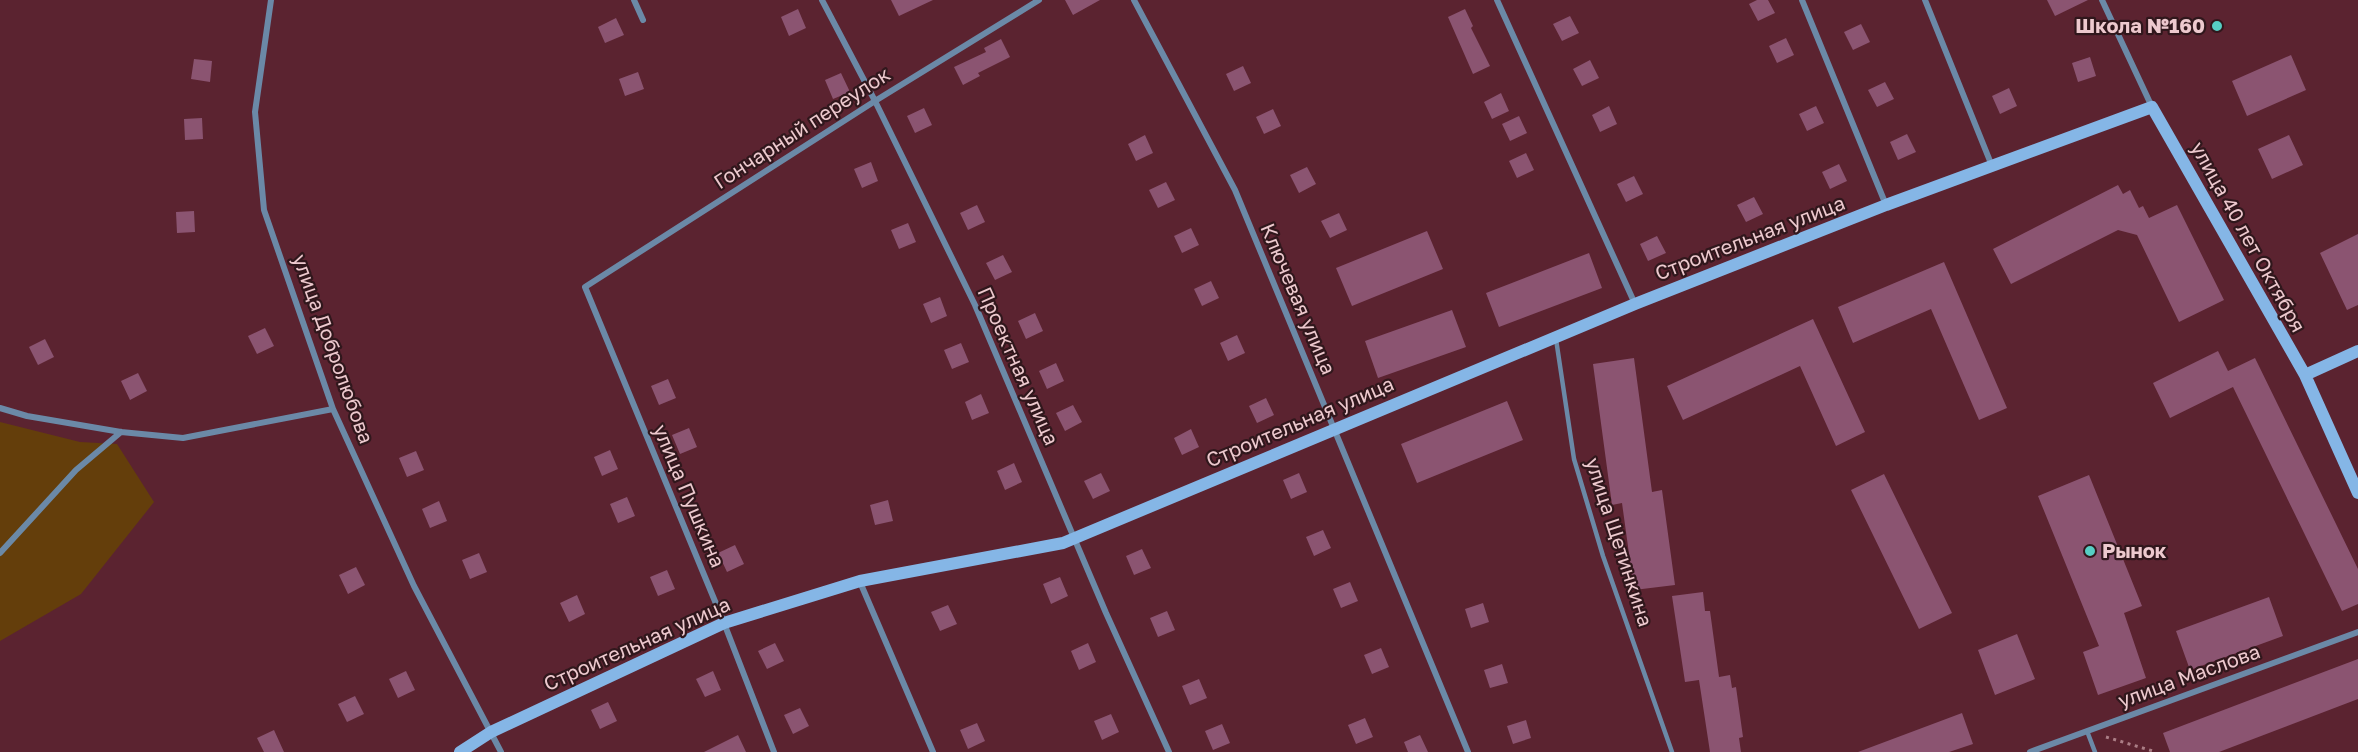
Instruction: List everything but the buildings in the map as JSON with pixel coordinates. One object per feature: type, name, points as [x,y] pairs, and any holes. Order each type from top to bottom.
[{"type":"street","name":"улица Добролюбова","points":[[271,0],[255,112],[264,210],[333,409],[414,586],[501,752]]},
{"type":"street","points":[[634,0],[643,20]]},
{"type":"street","name":"Проектная улица","points":[[822,0],[875,100],[975,305],[1169,752]]},
{"type":"street","name":"Гончарный переулок","points":[[585,288],[875,100],[1039,0]]},
{"type":"street","name":"Ключевая улица","points":[[1134,0],[1235,190],[1468,752]]},
{"type":"street","points":[[1497,0],[1635,304]]},
{"type":"street","points":[[1802,0],[1886,205]]},
{"type":"street","points":[[1925,0],[1992,166]]},
{"type":"street","name":"улица 40 лет Октября","points":[[2102,0],[2152,106],[2305,375],[2358,493]]},
{"type":"street","name":"Строительная улица","points":[[460,752],[491,732],[724,623],[860,581],[1062,543],[1635,304],[1886,205],[2152,106]]},
{"type":"street","name":"улица Пушкина","points":[[585,288],[724,623],[774,752]]},
{"type":"street","points":[[2305,375],[2358,351]]},
{"type":"street","points":[[0,408],[27,416],[121,432],[183,438],[333,409]]},
{"type":"street","points":[[0,553],[76,470],[121,432]]},
{"type":"street","points":[[860,581],[933,752]]},
{"type":"street","name":"улица Маслова","points":[[2030,752],[2358,632]]},
{"type":"lane","name":"улица Щетинкина","points":[[1556,336],[1574,459],[1603,556],[1672,752]]},
{"type":"lane","points":[[2086,731],[2095,752]]},
{"type":"path","points":[[2086,731],[2156,752]]},
{"type":"shaded area","points":[[0,422],[80,442],[117,444],[154,502],[81,594],[0,641]]},
{"type":"place","name":"Школа №160","points":[[2217,26]]},
{"type":"place","name":"Рынок","points":[[2090,551]]}]
